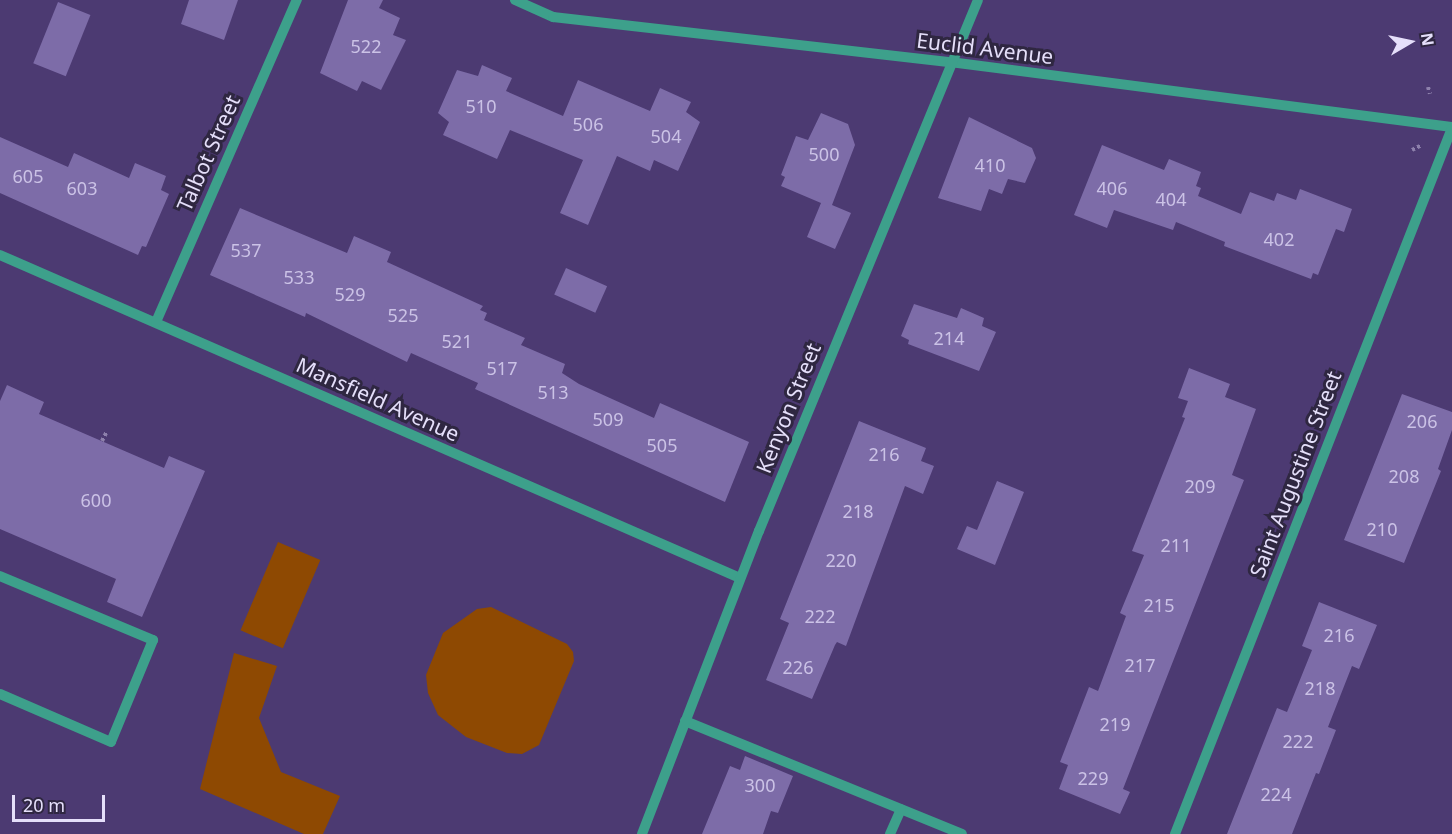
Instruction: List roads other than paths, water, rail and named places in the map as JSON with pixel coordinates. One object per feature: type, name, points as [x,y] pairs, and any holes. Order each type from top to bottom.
[{"type":"street","name":"Talbot Street","points":[[156,322],[297,0]]},
{"type":"street","name":"Euclid Avenue","points":[[515,0],[553,17],[950,62],[1452,128]]},
{"type":"street","name":"Kenyon Street","points":[[642,834],[740,578],[950,62],[978,0]]},
{"type":"street","name":"Saint Augustine Street","points":[[1175,834],[1452,128]]},
{"type":"street","name":"Mansfield Avenue","points":[[0,255],[740,578]]},
{"type":"street","points":[[0,576],[153,640],[111,742],[0,694]]},
{"type":"street","points":[[685,721],[962,834]]},
{"type":"street","points":[[890,834],[901,809]]}]
